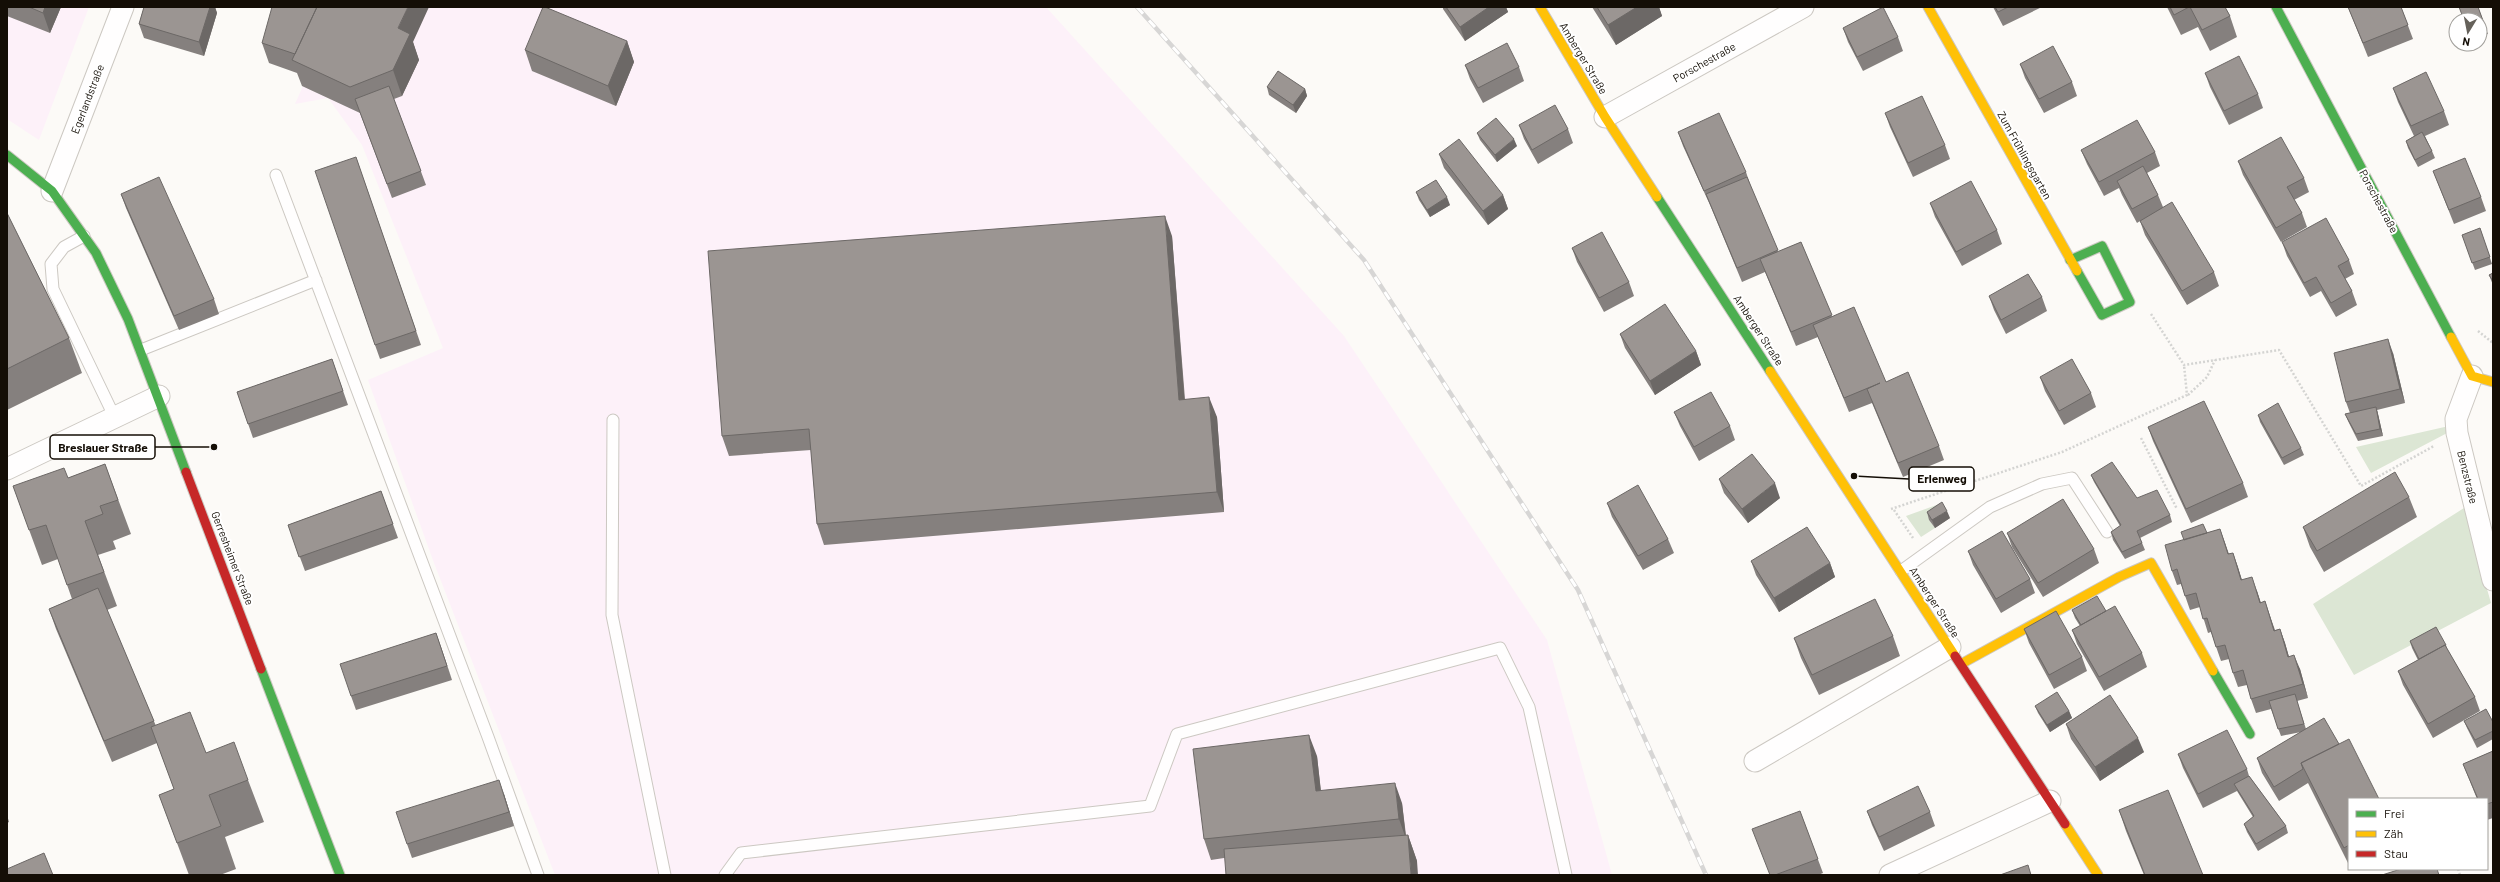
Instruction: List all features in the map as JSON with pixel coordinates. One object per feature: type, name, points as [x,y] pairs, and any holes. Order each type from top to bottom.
[{"type":"street","name":"Egerlandstraße","points":[[52,191],[123,7]]},
{"type":"street","name":"Amberger Straße","points":[[1540,7],[1605,117],[2098,875]]},
{"type":"street","name":"Porschestraße","points":[[1605,117],[1803,7]]},
{"type":"street","name":"Zum Frühlingsgarten","points":[[1928,7],[2102,315],[2130,302]]},
{"type":"street","name":"Porschestraße","points":[[2276,7],[2472,376]]},
{"type":"street","name":"Gerresheimer Straße","points":[[7,155],[52,191],[96,253],[141,350],[340,875]]},
{"type":"street","points":[[2070,260],[2102,246],[2130,302]]},
{"type":"street","points":[[2472,376],[2493,382]]},
{"type":"street","name":"Benzstraße","points":[[2472,376],[2456,419],[2457,433],[2493,580]]},
{"type":"street","points":[[7,469],[159,396]]},
{"type":"street","points":[[1961,664],[2119,577],[2152,562],[2250,734]]},
{"type":"street","points":[[1755,760],[1950,647]]},
{"type":"street","points":[[1890,875],[2050,801]]},
{"type":"lane","points":[[276,175],[488,737],[538,875]]},
{"type":"lane","points":[[84,236],[64,247],[50,264],[53,288],[115,418]]},
{"type":"lane","points":[[141,350],[316,280]]},
{"type":"lane","points":[[613,420],[612,615],[665,875]]},
{"type":"lane","points":[[1901,571],[1990,507],[2042,484],[2072,478],[2107,532]]},
{"type":"lane","points":[[725,875],[741,854],[1150,806],[1177,734],[1500,648],[1529,707],[1566,875]]},
{"type":"path","points":[[2130,302],[2143,302],[2184,365],[2187,395]]},
{"type":"path","points":[[2474,326],[2493,343]]},
{"type":"path","points":[[2184,365],[2279,350],[2361,486],[2457,433]]},
{"type":"path","points":[[1854,499],[1894,510],[2062,452],[2187,395],[2207,377],[2216,360]]},
{"type":"path","points":[[2141,438],[2177,510]]},
{"type":"path","points":[[1894,510],[1924,554]]},
{"type":"shaded area","points":[[7,7],[89,7],[39,140],[7,119]]},
{"type":"shaded area","points":[[338,7],[1046,7],[1344,336],[1547,640],[1612,875],[555,875],[434,563],[368,380],[443,348],[362,145],[328,98],[295,104]]},
{"type":"green space","points":[[2449,426],[2451,431],[2371,473],[2356,447]]},
{"type":"green space","points":[[1942,503],[1929,520],[1935,528],[1921,537],[1906,516]]},
{"type":"green space","points":[[2464,508],[2491,603],[2354,675],[2313,604]]},
{"type":"building","points":[[29,7],[45,7],[43,13]]},
{"type":"building","points":[[144,7],[210,7],[199,42],[139,24]]},
{"type":"building","points":[[272,7],[317,7],[295,54],[262,43]]},
{"type":"building","points":[[317,7],[408,7],[398,28],[410,34],[393,70],[350,87],[292,60]]},
{"type":"building","points":[[543,7],[627,41],[608,86],[525,50]]},
{"type":"building","points":[[1446,7],[1489,7],[1460,27]]},
{"type":"building","points":[[1597,7],[1637,7],[1608,25]]},
{"type":"building","points":[[1883,7],[1898,37],[1857,57],[1843,28]]},
{"type":"building","points":[[1995,7],[2008,7],[1998,12]]},
{"type":"building","points":[[2170,7],[2189,7],[2174,15]]},
{"type":"building","points":[[2190,7],[2225,7],[2230,16],[2202,30]]},
{"type":"building","points":[[2348,7],[2401,7],[2408,25],[2363,43]]},
{"type":"building","points":[[2459,7],[2478,7],[2480,12],[2461,12]]},
{"type":"building","points":[[1507,43],[1519,67],[1478,88],[1465,65]]},
{"type":"building","points":[[2053,46],[2072,82],[2039,99],[2020,64]]},
{"type":"building","points":[[2239,56],[2258,94],[2224,111],[2205,73]]},
{"type":"building","points":[[1278,71],[1305,89],[1293,105],[1267,87]]},
{"type":"building","points":[[2426,72],[2444,111],[2411,126],[2393,88]]},
{"type":"building","points":[[389,86],[421,171],[387,184],[355,99]]},
{"type":"building","points":[[1922,96],[1945,145],[1908,163],[1885,113]]},
{"type":"building","points":[[1555,105],[1568,129],[1532,150],[1519,125]]},
{"type":"building","points":[[1719,113],[1746,172],[1704,191],[1678,132]]},
{"type":"building","points":[[1496,118],[1514,139],[1495,155],[1477,133]]},
{"type":"building","points":[[2137,120],[2155,152],[2099,182],[2081,150]]},
{"type":"building","points":[[2422,132],[2432,151],[2415,160],[2406,141]]},
{"type":"building","points":[[2281,137],[2304,178],[2287,187],[2302,213],[2276,228],[2238,161]]},
{"type":"building","points":[[1459,139],[1503,195],[1483,211],[1439,154]]},
{"type":"building","points":[[356,157],[416,331],[375,345],[315,171]]},
{"type":"building","points":[[2465,158],[2481,197],[2449,210],[2433,171]]},
{"type":"building","points":[[2143,166],[2158,195],[2132,209],[2117,181]]},
{"type":"building","points":[[159,177],[214,299],[174,316],[121,194]]},
{"type":"building","points":[[1747,177],[1778,250],[1737,268],[1706,194]]},
{"type":"building","points":[[1436,180],[1447,197],[1427,210],[1416,192]]},
{"type":"building","points":[[1971,181],[1997,230],[1956,252],[1930,203]]},
{"type":"building","points":[[2172,202],[2214,272],[2182,291],[2140,221]]},
{"type":"building","points":[[7,213],[69,338],[7,369]]},
{"type":"building","points":[[1165,216],[1179,400],[1209,397],[1217,492],[817,524],[809,429],[722,436],[708,251]]},
{"type":"building","points":[[2326,218],[2349,260],[2338,266],[2352,291],[2331,303],[2316,277],[2304,283],[2282,242]]},
{"type":"building","points":[[2480,228],[2490,257],[2472,263],[2462,235]]},
{"type":"building","points":[[1602,232],[1629,282],[1599,298],[1572,248]]},
{"type":"building","points":[[1801,242],[1832,315],[1791,332],[1760,259]]},
{"type":"building","points":[[2493,273],[2493,281],[2489,275]]},
{"type":"building","points":[[2028,274],[2042,297],[2001,320],[1989,296]]},
{"type":"building","points":[[1665,304],[1696,351],[1650,381],[1620,334]]},
{"type":"building","points":[[1854,307],[1886,382],[1908,372],[1939,446],[1898,463],[1867,389],[1880,383],[1844,398],[1813,325]]},
{"type":"building","points":[[2388,339],[2400,389],[2346,402],[2334,353]]},
{"type":"building","points":[[332,359],[343,391],[248,424],[237,392]]},
{"type":"building","points":[[2072,359],[2091,393],[2059,411],[2040,377]]},
{"type":"building","points":[[1711,392],[1730,426],[1694,447],[1674,412]]},
{"type":"building","points":[[2204,401],[2243,483],[2186,509],[2148,427]]},
{"type":"building","points":[[2278,403],[2301,448],[2282,458],[2258,415]]},
{"type":"building","points":[[2376,407],[2380,429],[2356,434],[2345,414]]},
{"type":"building","points":[[1752,454],[1775,483],[1742,509],[1719,479]]},
{"type":"building","points":[[2112,462],[2137,498],[2157,490],[2170,515],[2137,531],[2142,543],[2122,552],[2111,532],[2121,525],[2091,475]]},
{"type":"building","points":[[105,464],[118,500],[100,506],[103,514],[85,521],[104,572],[67,585],[46,525],[29,530],[13,486],[64,468],[68,478]]},
{"type":"building","points":[[2395,472],[2409,497],[2317,551],[2303,527]]},
{"type":"building","points":[[1638,485],[1668,539],[1638,556],[1607,503]]},
{"type":"building","points":[[381,491],[393,524],[299,557],[288,525]]},
{"type":"building","points":[[2063,499],[2094,549],[2038,583],[2007,533]]},
{"type":"building","points":[[1942,502],[1947,511],[1932,520],[1927,512]]},
{"type":"building","points":[[2203,524],[2207,533],[2184,540],[2181,532]]},
{"type":"building","points":[[1807,527],[1830,563],[1774,598],[1751,561]]},
{"type":"building","points":[[2220,529],[2228,554],[2233,553],[2241,580],[2252,577],[2260,603],[2265,601],[2274,631],[2280,629],[2288,657],[2294,655],[2303,684],[2251,699],[2243,670],[2233,673],[2225,645],[2216,647],[2207,618],[2203,619],[2196,593],[2185,596],[2177,569],[2172,571],[2165,545]]},
{"type":"building","points":[[2002,531],[2030,579],[1996,599],[1968,551]]},
{"type":"building","points":[[98,588],[154,721],[104,741],[49,609]]},
{"type":"building","points":[[2097,596],[2106,611],[2081,625],[2072,610]]},
{"type":"building","points":[[1875,599],[1893,636],[1812,675],[1794,638]]},
{"type":"building","points":[[2115,606],[2142,653],[2099,677],[2072,630]]},
{"type":"building","points":[[2056,611],[2082,657],[2049,675],[2024,629]]},
{"type":"building","points":[[2436,627],[2446,645],[2419,659],[2410,641]]},
{"type":"building","points":[[436,633],[447,666],[351,696],[340,664]]},
{"type":"building","points":[[2445,645],[2475,697],[2428,724],[2398,671]]},
{"type":"building","points":[[2057,692],[2069,711],[2047,725],[2035,706]]},
{"type":"building","points":[[2295,694],[2304,724],[2278,729],[2269,701]]},
{"type":"building","points":[[2110,695],[2138,738],[2095,767],[2066,724]]},
{"type":"building","points":[[2486,709],[2493,722],[2493,731],[2475,740],[2464,721]]},
{"type":"building","points":[[190,712],[206,753],[234,742],[248,780],[209,795],[221,826],[177,843],[159,795],[174,789],[151,727]]},
{"type":"building","points":[[2324,718],[2339,744],[2301,763],[2303,769],[2274,787],[2257,758]]},
{"type":"building","points":[[2227,730],[2247,769],[2198,794],[2178,754]]},
{"type":"building","points":[[1309,735],[1316,791],[1395,783],[1399,819],[1204,839],[1193,749]]},
{"type":"building","points":[[2349,739],[2378,798],[2348,798],[2348,846],[2344,848],[2301,763]]},
{"type":"building","points":[[2493,751],[2493,802],[2488,804],[2488,798],[2478,798],[2463,764]]},
{"type":"building","points":[[2249,776],[2286,826],[2256,844],[2244,824],[2254,816],[2234,784]]},
{"type":"building","points":[[499,780],[509,812],[407,844],[396,812]]},
{"type":"building","points":[[1918,786],[1930,812],[1879,837],[1867,811]]},
{"type":"building","points":[[2168,790],[2203,875],[2145,875],[2119,810]]},
{"type":"building","points":[[1800,811],[1818,859],[1775,875],[1770,875],[1752,829]]},
{"type":"building","points":[[1408,835],[1411,875],[1226,875],[1224,849]]},
{"type":"building","points":[[44,853],[53,875],[8,875],[7,869]]},
{"type":"building","points":[[2028,865],[2031,875],[2000,875]]},
{"type":"building","points":[[2398,870],[2437,870],[2439,875],[2382,875]]},
{"type":"railway","points":[[1137,7],[1364,260],[1578,590],[1706,875]]},
{"type":"traffic: fast","points":[[2276,7],[2451,337]]},
{"type":"traffic: fast","points":[[7,155],[52,191],[96,253],[128,319],[186,472]]},
{"type":"traffic: fast","points":[[1657,197],[1770,371]]},
{"type":"traffic: fast","points":[[2070,260],[2102,246],[2130,302],[2102,315],[2077,271]]},
{"type":"traffic: fast","points":[[261,669],[340,875]]},
{"type":"traffic: fast","points":[[2213,671],[2250,734]]},
{"type":"traffic: slow","points":[[1540,7],[1605,117],[1657,197]]},
{"type":"traffic: slow","points":[[1928,7],[2077,271]]},
{"type":"traffic: slow","points":[[2451,337],[2472,376],[2493,382]]},
{"type":"traffic: slow","points":[[1770,371],[1955,656]]},
{"type":"traffic: slow","points":[[1961,664],[2119,577],[2151,563],[2213,671]]},
{"type":"traffic: slow","points":[[2065,824],[2098,875]]},
{"type":"traffic: jam","points":[[186,472],[261,669]]},
{"type":"traffic: jam","points":[[1955,656],[2065,824]]},
{"type":"place","name":"Breslauer Straße","points":[[214,447]]},
{"type":"place","name":"Erlenweg","points":[[1854,476]]}]
